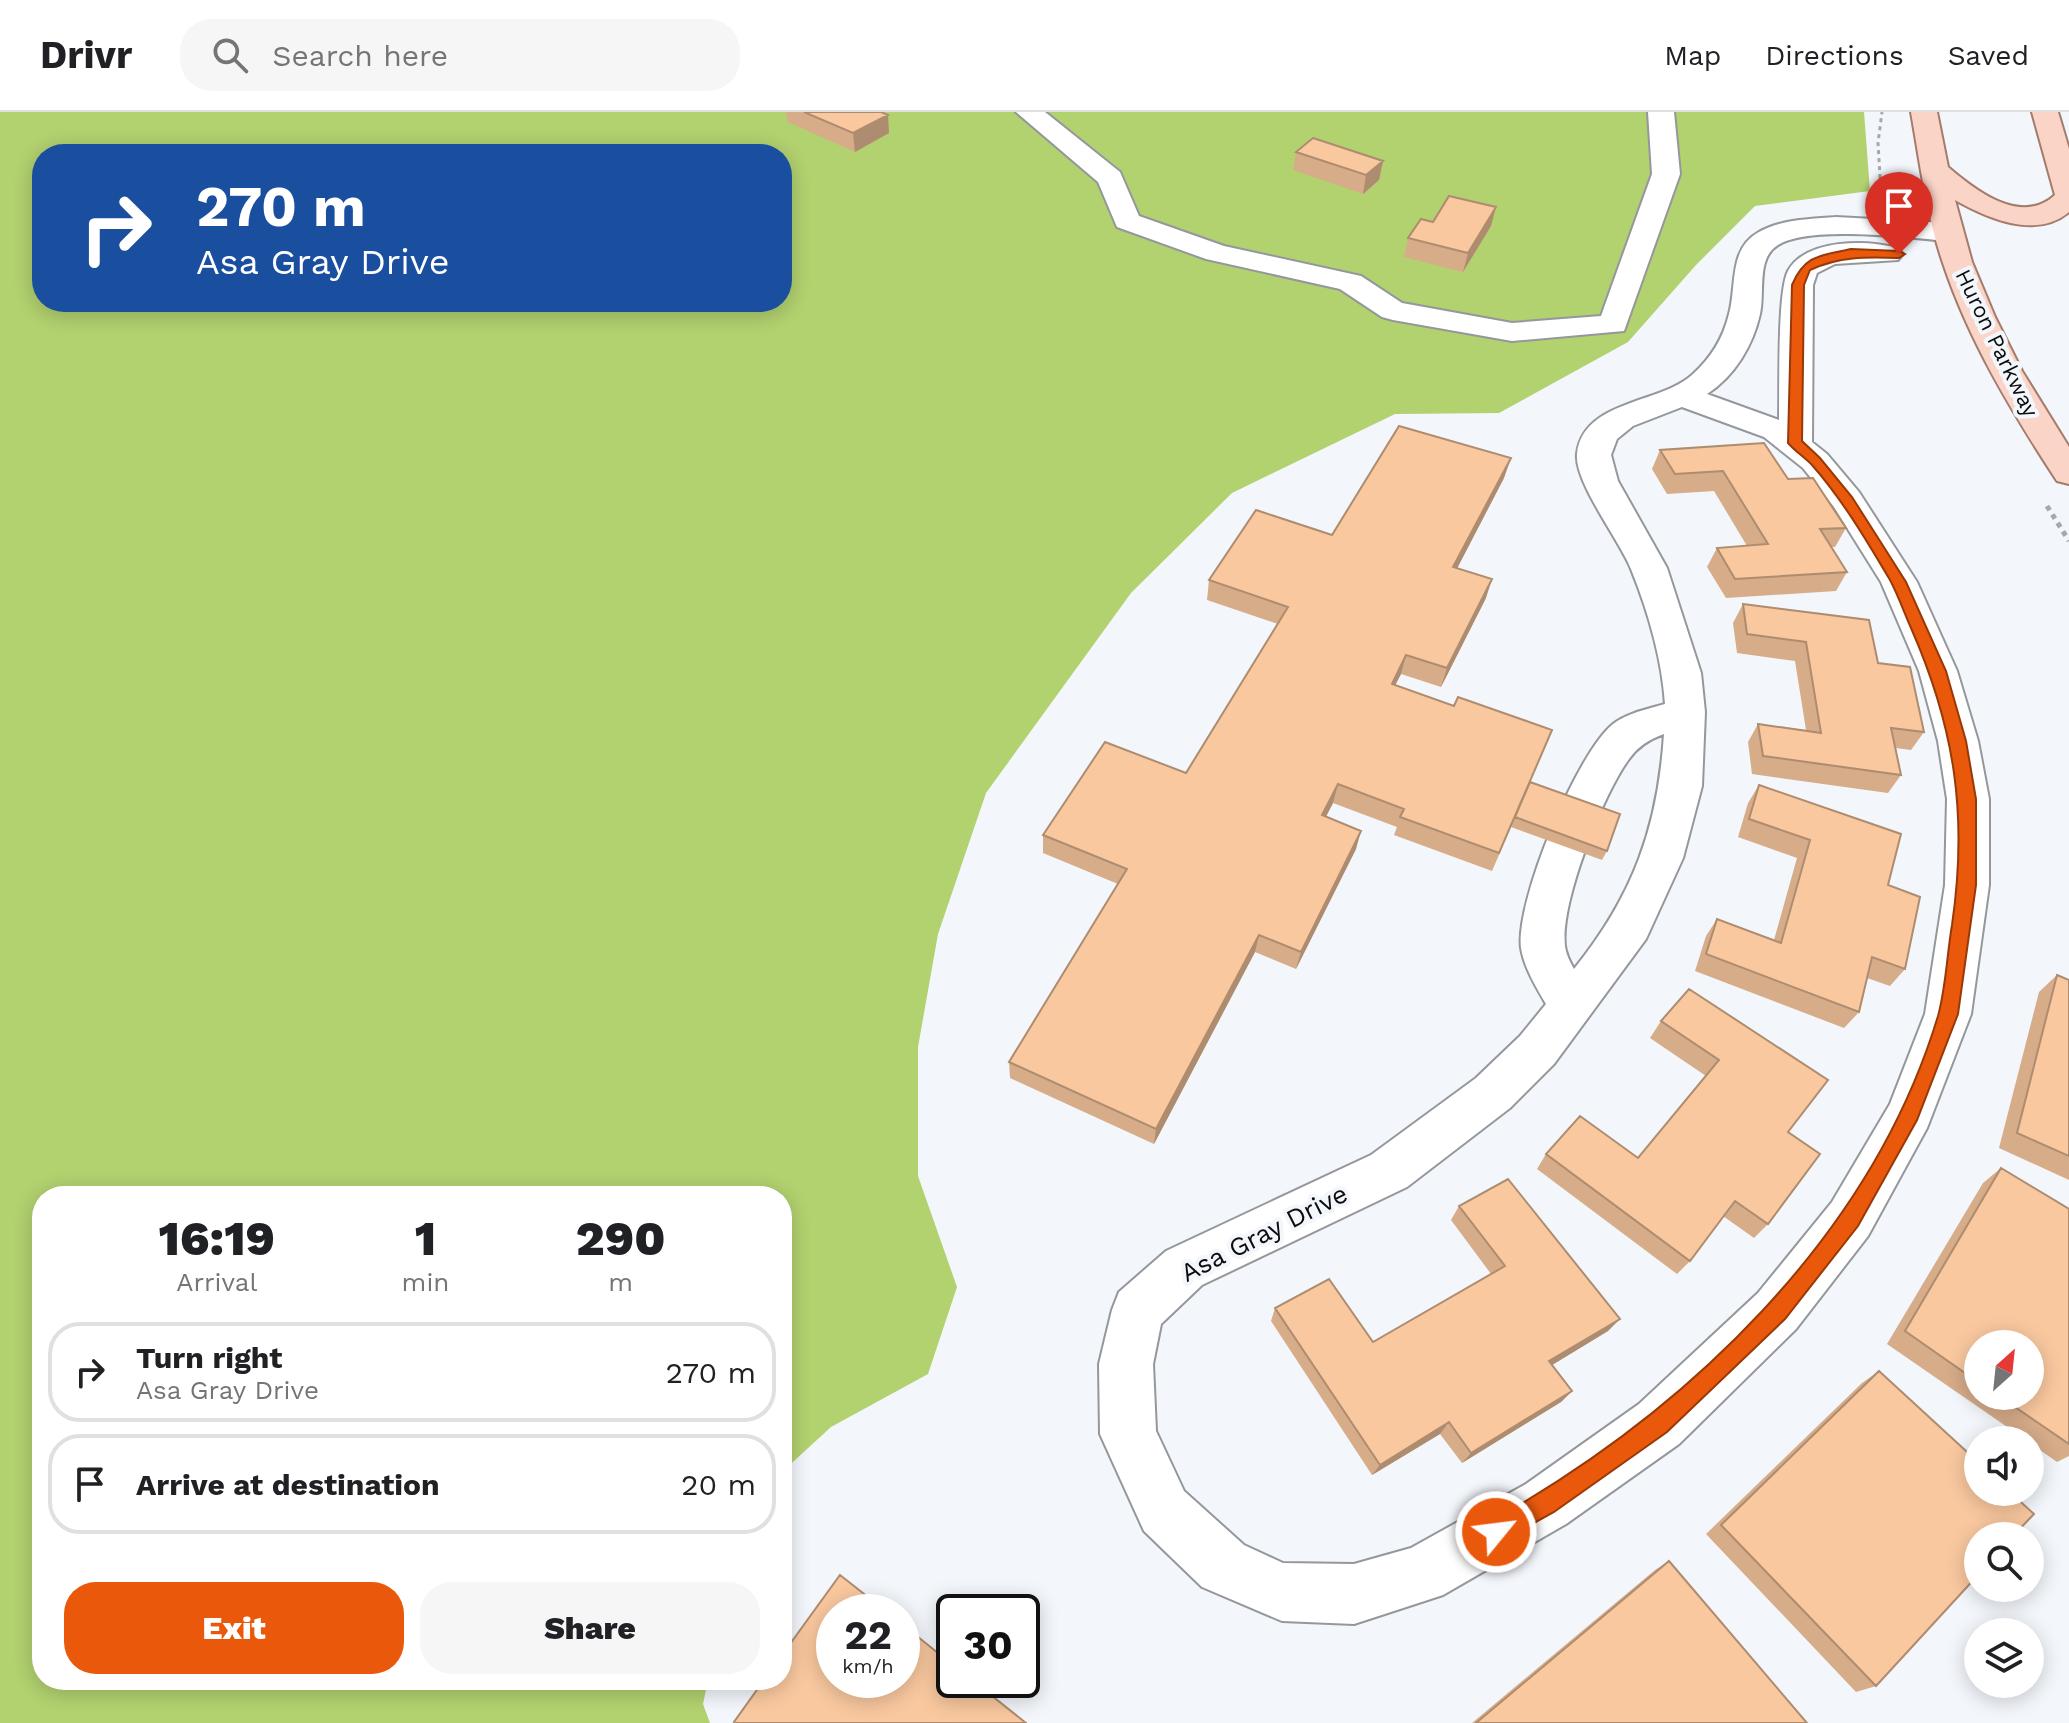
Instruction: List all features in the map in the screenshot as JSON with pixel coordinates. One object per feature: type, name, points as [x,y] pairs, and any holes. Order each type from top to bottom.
[{"type":"main road","name":"Huron Parkway","points":[[1924,112],[1953,246],[2003,364],[2069,473]]},
{"type":"main road","points":[[1936,171],[1976,202],[2013,214],[2050,214],[2060,209],[2069,196],[2045,112]]},
{"type":"street","points":[[1029,112],[1110,178],[1127,221],[1216,253],[1350,282],[1393,311],[1512,332],[1613,324],[1666,174],[1661,112]]},
{"type":"street","name":"Asa Gray Drive","points":[[1682,396],[1753,419],[1795,443],[1815,461],[1847,500],[1899,582],[1938,671],[1958,741],[1968,799],[1967,885],[1948,1014],[1910,1113],[1850,1219],[1777,1311],[1659,1424],[1546,1504],[1422,1574],[1354,1594],[1282,1592],[1223,1566],[1164,1511],[1128,1434],[1126,1364],[1138,1310],[1184,1268],[1389,1171],[1493,1093],[1537,1050],[1630,926],[1662,858],[1681,786],[1685,712],[1682,673],[1653,581],[1601,481],[1594,455],[1602,434],[1621,419],[1682,396],[1701,384],[1729,355],[1745,313],[1750,264],[1758,247],[1769,238],[1795,229],[1836,226],[1953,246]]},
{"type":"street","points":[[1795,443],[1798,285],[1805,268],[1824,259],[1851,253],[1953,246]]},
{"type":"street","points":[[1572,1006],[1553,976],[1542,943],[1557,872],[1601,768],[1626,735],[1685,712]]},
{"type":"path","points":[[1881,196],[1877,127],[1882,112]]},
{"type":"green space","points":[[0,112],[1864,112],[1870,191],[1755,206],[1696,265],[1628,342],[1499,413],[1395,414],[1232,493],[1131,593],[986,793],[938,934],[918,1047],[918,1176],[957,1287],[928,1374],[831,1427],[792,1463],[792,1186],[32,1186],[32,1690],[706,1690],[703,1704],[710,1723],[0,1723]]},
{"type":"building","points":[[804,112],[881,112],[888,115],[853,133]]},
{"type":"building","points":[[1313,138],[1383,161],[1366,175],[1296,152]]},
{"type":"building","points":[[1449,196],[1496,207],[1468,253],[1408,238],[1421,219],[1433,222]]},
{"type":"building","points":[[1399,426],[1511,458],[1453,567],[1492,579],[1447,668],[1406,655],[1392,684],[1454,706],[1458,697],[1552,730],[1499,853],[1400,817],[1404,809],[1338,784],[1322,815],[1361,831],[1301,952],[1259,935],[1156,1129],[1009,1062],[1127,869],[1043,835],[1105,742],[1186,773],[1288,607],[1209,580],[1256,510],[1332,535]]},
{"type":"building","points":[[1764,443],[1788,479],[1813,478],[1846,528],[1820,529],[1847,572],[1735,579],[1717,548],[1768,544],[1723,471],[1675,474],[1660,450]]},
{"type":"building","points":[[1743,604],[1869,620],[1878,663],[1910,667],[1924,732],[1891,728],[1901,775],[1763,756],[1758,724],[1821,733],[1806,642],[1747,634]]},
{"type":"building","points":[[1530,782],[1620,814],[1607,851],[1515,817]]},
{"type":"building","points":[[1759,785],[1901,834],[1888,885],[1920,897],[1905,969],[1872,957],[1859,1012],[1706,954],[1717,919],[1781,943],[1810,840],[1749,819]]},
{"type":"building","points":[[2057,975],[2069,980],[2069,1156],[2017,1133]]},
{"type":"building","points":[[1689,989],[1828,1080],[1788,1132],[1820,1154],[1768,1224],[1735,1201],[1690,1261],[1546,1154],[1580,1116],[1638,1158],[1719,1060],[1661,1021]]},
{"type":"building","points":[[2001,1168],[2069,1209],[2069,1444],[2019,1410],[2044,1410],[2044,1330],[1964,1330],[1964,1372],[1905,1331]]},
{"type":"building","points":[[1508,1179],[1620,1319],[1549,1361],[1572,1391],[1471,1453],[1449,1422],[1380,1465],[1275,1308],[1329,1279],[1373,1342],[1505,1266],[1459,1206]]},
{"type":"building","points":[[1879,1371],[1964,1449],[1964,1506],[2025,1506],[2034,1514],[2026,1522],[1964,1522],[1964,1590],[1876,1686],[1721,1525]]},
{"type":"building","points":[[1669,1561],[1807,1723],[1476,1723]]},
{"type":"building","points":[[840,1575],[864,1594],[826,1594]]},
{"type":"building","points":[[816,1608],[816,1698],[920,1698],[920,1639],[936,1651],[936,1698],[995,1698],[1026,1723],[734,1722],[757,1690],[792,1690],[792,1641]]},
{"type":"route","points":[[1496,1532],[1546,1504],[1659,1424],[1777,1311],[1850,1219],[1910,1113],[1948,1014],[1967,885],[1968,799],[1958,741],[1938,671],[1899,582],[1847,500],[1815,461],[1795,443],[1798,285],[1805,268],[1824,259],[1851,253],[1899,254]]}]
